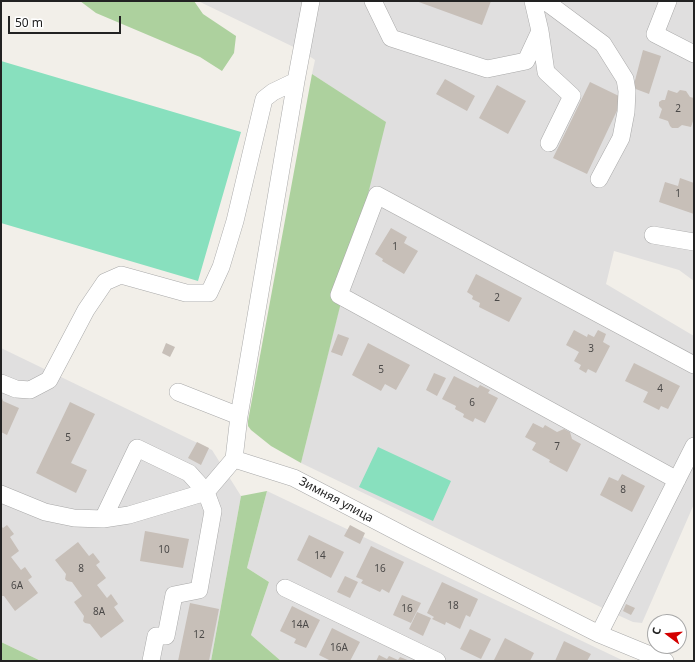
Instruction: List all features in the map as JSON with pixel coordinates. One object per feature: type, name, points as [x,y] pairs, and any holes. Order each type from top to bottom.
[{"type":"street","points":[[1,494],[45,512],[74,518],[103,519],[129,515],[206,492],[234,459],[239,416],[311,1]]},
{"type":"street","points":[[373,1],[391,38],[487,69],[526,61],[540,31]]},
{"type":"street","points":[[533,1],[540,31],[546,72],[572,96],[549,143]]},
{"type":"street","points":[[545,1],[603,44],[625,79],[627,91],[626,112],[621,138],[599,179]]},
{"type":"street","points":[[668,1],[655,34],[694,54]]},
{"type":"street","points":[[1,383],[16,389],[30,390],[49,380],[86,310],[105,282],[120,275],[186,293],[209,293],[221,267],[235,221],[264,99],[273,92],[296,81]]},
{"type":"street","points":[[677,480],[339,295],[377,195],[694,365]]},
{"type":"street","points":[[653,235],[694,242]]},
{"type":"street","points":[[178,392],[239,416]]},
{"type":"street","points":[[599,634],[694,446]]},
{"type":"street","points":[[103,519],[138,448],[189,472],[206,492],[213,511],[199,590],[174,596],[166,636],[156,636],[151,661]]},
{"type":"street","name":"Зимняя улица","points":[[234,459],[294,478],[599,634],[665,661]]},
{"type":"street","points":[[285,588],[437,661]]},
{"type":"shaded area","points":[[198,1],[694,1],[694,281],[679,270],[614,251],[606,284],[694,336],[694,504],[642,623],[633,622],[611,612],[301,463],[385,122],[312,74],[315,60],[302,51]]},
{"type":"shaded area","points":[[1,348],[212,450],[241,496],[211,661],[41,661],[1,642]]},
{"type":"shaded area","points":[[267,491],[624,661],[281,661],[251,635],[269,582],[247,568]]},
{"type":"green space","points":[[80,1],[194,1],[203,14],[236,36],[234,53],[222,71],[200,57],[96,13]]},
{"type":"green space","points":[[1,61],[241,132],[198,281],[1,223]]},
{"type":"green space","points":[[312,74],[386,122],[301,463],[271,446],[251,430],[248,426],[248,421]]},
{"type":"green space","points":[[378,447],[451,481],[433,521],[359,487]]},
{"type":"green space","points":[[267,491],[247,568],[269,582],[251,635],[281,661],[211,661],[241,496]]},
{"type":"green space","points":[[1,642],[41,661],[1,661]]},
{"type":"building","points":[[416,1],[491,1],[482,25]]},
{"type":"building","points":[[643,50],[661,56],[649,94],[633,88]]},
{"type":"building","points":[[445,79],[475,96],[467,111],[436,94]]},
{"type":"building","points":[[590,82],[623,98],[587,174],[553,158]]},
{"type":"building","points":[[497,85],[526,101],[508,134],[479,118]]},
{"type":"building","points":[[668,90],[677,93],[680,90],[686,91],[690,97],[694,98],[694,118],[691,127],[682,125],[678,128],[672,128],[668,121],[659,118],[662,109],[659,106],[659,102],[665,100]]},
{"type":"building","points":[[680,178],[694,183],[694,214],[659,202],[665,182],[678,186]]},
{"type":"building","points":[[391,228],[407,237],[404,243],[418,251],[404,274],[382,261],[383,259],[375,254]]},
{"type":"building","points":[[476,274],[522,298],[509,322],[479,307],[480,303],[472,299],[473,296],[467,292]]},
{"type":"building","points":[[574,330],[587,337],[588,334],[594,337],[598,330],[606,334],[603,342],[610,346],[596,373],[588,369],[586,373],[579,369],[581,365],[574,361],[579,352],[566,345]]},
{"type":"building","points":[[338,334],[349,338],[342,356],[331,352]]},
{"type":"building","points":[[166,343],[175,347],[170,357],[162,353]]},
{"type":"building","points":[[368,343],[410,365],[396,390],[385,384],[381,391],[352,375]]},
{"type":"building","points":[[634,363],[680,386],[668,409],[661,406],[659,410],[643,402],[648,392],[625,381]]},
{"type":"building","points":[[434,373],[446,378],[437,396],[426,390]]},
{"type":"building","points":[[454,376],[478,388],[480,385],[490,390],[488,393],[498,398],[485,423],[475,418],[473,422],[463,417],[464,414],[455,409],[456,406],[442,399]]},
{"type":"building","points":[[1,395],[3,401],[19,408],[7,435],[1,432]]},
{"type":"building","points":[[70,402],[95,414],[71,463],[87,470],[76,493],[36,473]]},
{"type":"building","points":[[533,423],[543,428],[545,425],[557,432],[564,429],[570,432],[572,439],[581,444],[567,472],[532,450],[536,443],[525,437]]},
{"type":"building","points":[[197,442],[209,448],[201,465],[188,458]]},
{"type":"building","points":[[622,474],[645,486],[632,512],[600,495],[609,477],[618,481]]},
{"type":"building","points":[[7,525],[14,534],[10,537],[19,551],[11,557],[21,570],[25,567],[32,577],[28,580],[38,593],[15,611],[4,596],[1,596],[1,526],[3,528]]},
{"type":"building","points":[[350,525],[365,533],[360,544],[344,536]]},
{"type":"building","points":[[145,531],[189,539],[183,568],[140,561]]},
{"type":"building","points":[[309,535],[344,552],[331,578],[297,560]]},
{"type":"building","points":[[78,542],[89,556],[93,553],[100,562],[96,565],[106,578],[97,585],[107,598],[111,594],[118,604],[114,607],[124,621],[101,638],[90,624],[83,621],[84,616],[74,602],[82,596],[72,582],[65,579],[66,574],[55,560]]},
{"type":"building","points":[[371,546],[404,562],[389,593],[382,589],[380,592],[361,583],[363,580],[356,577]]},
{"type":"building","points":[[345,576],[358,582],[350,598],[337,592]]},
{"type":"building","points":[[442,582],[478,599],[470,617],[466,615],[460,629],[446,622],[445,625],[432,619],[434,617],[427,613]]},
{"type":"building","points":[[402,595],[421,603],[411,623],[393,615]]},
{"type":"building","points":[[190,603],[219,609],[209,661],[178,661]]},
{"type":"building","points":[[626,604],[635,608],[631,615],[623,611]]},
{"type":"building","points":[[292,606],[320,620],[306,648],[294,643],[296,639],[280,631]]},
{"type":"building","points":[[417,612],[431,618],[423,636],[409,629]]},
{"type":"building","points":[[332,628],[360,642],[350,661],[331,661],[319,655]]},
{"type":"building","points":[[470,629],[491,639],[481,659],[460,649]]},
{"type":"building","points":[[505,638],[534,653],[530,661],[494,660]]},
{"type":"building","points":[[564,641],[591,654],[587,661],[555,661]]},
{"type":"building","points":[[379,655],[387,659],[389,656],[398,660],[400,657],[410,661],[376,661]]}]
